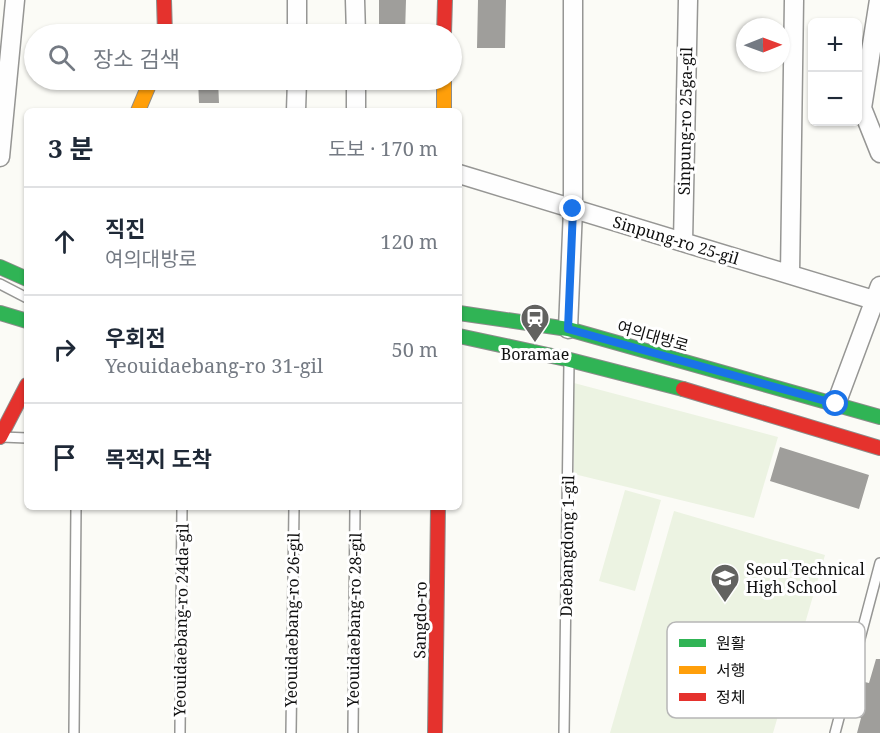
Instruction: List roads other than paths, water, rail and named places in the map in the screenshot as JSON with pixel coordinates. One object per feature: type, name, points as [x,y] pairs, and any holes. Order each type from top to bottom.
[{"type":"main road","points":[[164,0],[165,24]]},
{"type":"main road","points":[[444,24],[445,0]]},
{"type":"main road","points":[[139,108],[147,90]]},
{"type":"main road","points":[[444,90],[444,108]]},
{"type":"main road","points":[[0,267],[24,278]]},
{"type":"main road","points":[[0,313],[24,320]]},
{"type":"main road","name":"여의대방로","points":[[462,313],[568,329],[880,417]]},
{"type":"main road","points":[[462,337],[569,360],[712,397],[880,448]]},
{"type":"main road","points":[[0,437],[24,391]]},
{"type":"main road","name":"Sangdo-ro","points":[[435,733],[438,510]]},
{"type":"street","points":[[0,157],[15,0]]},
{"type":"street","points":[[297,0],[297,24]]},
{"type":"street","points":[[355,0],[356,24]]},
{"type":"street","points":[[568,329],[573,209],[573,0]]},
{"type":"street","name":"Sinpung-ro 25ga-gil","points":[[683,242],[688,0]]},
{"type":"street","points":[[790,274],[794,0]]},
{"type":"street","points":[[879,0],[862,108],[880,153]]},
{"type":"street","points":[[297,90],[297,108]]},
{"type":"street","points":[[356,90],[356,108]]},
{"type":"street","name":"Sinpung-ro 25-gil","points":[[462,175],[790,274],[878,296]]},
{"type":"street","points":[[836,404],[878,296]]},
{"type":"lane","points":[[0,284],[24,296]]},
{"type":"lane","name":"Daebangdong 1-gil","points":[[564,733],[569,360]]},
{"type":"lane","points":[[0,437],[24,438]]},
{"type":"lane","points":[[74,733],[76,510]]},
{"type":"lane","name":"Yeouidaebang-ro 24da-gil","points":[[180,733],[182,510]]},
{"type":"lane","name":"Yeouidaebang-ro 26-gil","points":[[291,733],[294,510]]},
{"type":"lane","name":"Yeouidaebang-ro 28-gil","points":[[353,733],[355,510]]},
{"type":"lane","points":[[865,622],[880,565]]},
{"type":"lane","points":[[835,733],[839,718]]},
{"type":"place","name":"Boramae","points":[[535,344]]},
{"type":"place","name":"Seoul Technical High School","points":[[725,604]]}]
